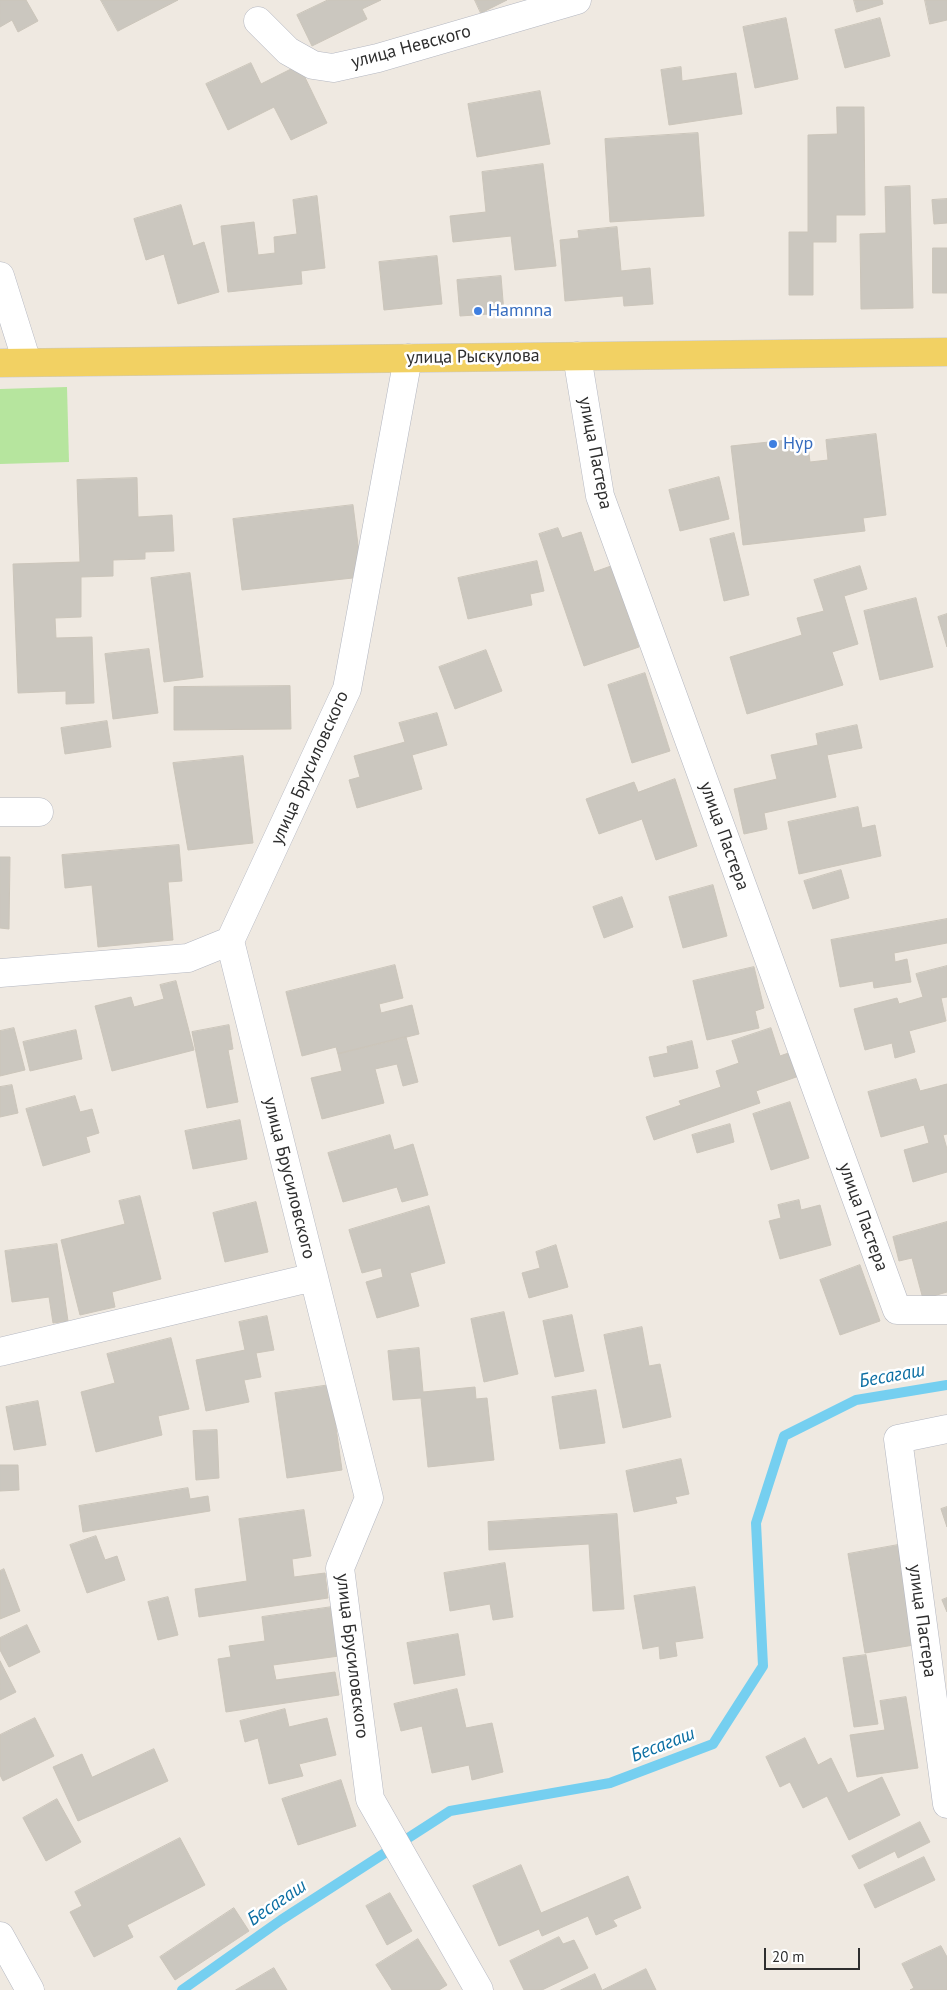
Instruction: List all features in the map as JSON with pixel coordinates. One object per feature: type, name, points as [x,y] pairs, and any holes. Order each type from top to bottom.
[{"type":"main road","name":"улица Рыскулова","points":[[0,362],[947,352]]},
{"type":"street","name":"улица Невского","points":[[258,21],[288,51],[313,65],[333,68],[378,58],[577,0]]},
{"type":"street","points":[[0,276],[27,362]]},
{"type":"street","name":"улица Пастера","points":[[577,356],[600,496],[897,1310],[947,1310]]},
{"type":"street","name":"улица Брусиловского","points":[[408,358],[347,689],[230,941],[369,1498],[340,1568],[370,1799],[479,1990]]},
{"type":"street","points":[[0,812],[39,812]]},
{"type":"street","points":[[0,973],[188,958],[230,941]]},
{"type":"street","points":[[0,1352],[314,1277]]},
{"type":"street","name":"улица Пастера","points":[[947,1429],[898,1440],[947,1804]]},
{"type":"street","points":[[0,1936],[30,1990]]},
{"type":"green space","points":[[67,387],[69,462],[0,464],[0,389]]},
{"type":"building","points":[[0,0],[26,0],[38,21],[18,32],[12,20],[0,27]]},
{"type":"building","points":[[101,0],[178,0],[118,31]]},
{"type":"building","points":[[328,0],[381,0],[362,9],[367,19],[312,46],[297,15]]},
{"type":"building","points":[[475,0],[507,0],[481,13]]},
{"type":"building","points":[[854,0],[882,0],[883,4],[857,12]]},
{"type":"building","points":[[925,0],[947,0],[947,20],[930,24]]},
{"type":"building","points":[[786,18],[798,79],[755,88],[743,27]]},
{"type":"building","points":[[880,18],[890,56],[845,68],[835,30]]},
{"type":"building","points":[[251,63],[261,84],[299,65],[327,123],[291,140],[274,107],[228,130],[206,84]]},
{"type":"building","points":[[681,67],[682,81],[736,73],[742,114],[669,125],[661,70]]},
{"type":"building","points":[[540,91],[550,144],[477,157],[468,104]]},
{"type":"building","points":[[837,107],[864,107],[865,215],[836,215],[836,242],[813,242],[813,295],[789,295],[789,232],[808,232],[808,135],[837,134]]},
{"type":"building","points":[[698,133],[704,216],[610,222],[605,139]]},
{"type":"building","points":[[543,164],[556,266],[515,270],[511,236],[453,242],[450,216],[486,212],[482,172]]},
{"type":"building","points":[[910,186],[913,308],[861,309],[860,234],[886,233],[885,187]]},
{"type":"building","points":[[317,196],[325,268],[301,271],[302,284],[228,292],[221,226],[254,222],[258,255],[275,253],[274,237],[297,234],[293,200]]},
{"type":"building","points":[[947,199],[947,223],[934,224],[932,200]]},
{"type":"building","points":[[181,205],[193,246],[204,242],[219,292],[178,304],[164,254],[146,260],[134,219]]},
{"type":"building","points":[[617,227],[621,271],[650,268],[653,304],[624,306],[623,296],[565,301],[560,240],[579,238],[578,231]]},
{"type":"building","points":[[933,248],[947,248],[947,293],[933,293]]},
{"type":"building","points":[[437,256],[442,304],[384,310],[379,262]]},
{"type":"building","points":[[501,276],[504,313],[460,316],[457,280]]},
{"type":"building","points":[[876,434],[886,515],[863,518],[865,531],[743,545],[731,446],[807,438],[810,462],[828,460],[826,440]]},
{"type":"building","points":[[719,477],[729,519],[680,531],[669,490]]},
{"type":"building","points":[[137,478],[138,517],[172,515],[174,551],[145,552],[145,559],[113,560],[113,576],[81,577],[81,617],[55,618],[56,638],[92,637],[94,703],[66,704],[66,691],[18,693],[13,564],[80,562],[77,480]]},
{"type":"building","points":[[353,505],[362,577],[242,590],[233,519]]},
{"type":"building","points":[[558,528],[562,538],[581,532],[594,572],[611,566],[639,647],[584,666],[539,534]]},
{"type":"building","points":[[734,533],[749,595],[724,601],[710,539]]},
{"type":"building","points":[[537,561],[544,591],[530,594],[532,605],[468,619],[458,578]]},
{"type":"building","points":[[860,566],[867,589],[844,596],[858,644],[832,652],[843,685],[747,714],[730,657],[802,635],[797,618],[824,611],[814,580]]},
{"type":"building","points":[[190,573],[203,677],[164,682],[151,578]]},
{"type":"building","points":[[916,598],[933,667],[880,680],[864,611]]},
{"type":"building","points":[[947,614],[947,647],[938,617]]},
{"type":"building","points":[[149,649],[158,713],[113,719],[105,654]]},
{"type":"building","points":[[486,650],[502,691],[455,709],[439,667]]},
{"type":"building","points":[[645,673],[670,751],[632,763],[608,685]]},
{"type":"building","points":[[290,686],[291,729],[174,730],[174,687]]},
{"type":"building","points":[[437,713],[447,745],[412,755],[422,789],[357,808],[349,780],[360,777],[354,756],[405,742],[399,723]]},
{"type":"building","points":[[107,721],[111,747],[65,754],[61,728]]},
{"type":"building","points":[[857,725],[862,748],[827,755],[836,797],[764,813],[767,829],[744,834],[734,789],[777,779],[771,755],[818,745],[816,734]]},
{"type":"building","points":[[243,756],[253,843],[188,850],[173,763]]},
{"type":"building","points":[[675,779],[697,846],[656,860],[642,819],[599,834],[586,799],[634,782],[638,792]]},
{"type":"building","points":[[858,807],[862,828],[875,825],[881,856],[799,874],[788,822]]},
{"type":"building","points":[[179,845],[182,881],[168,882],[173,940],[98,947],[92,885],[65,888],[62,855]]},
{"type":"building","points":[[0,857],[10,857],[9,929],[0,928]]},
{"type":"building","points":[[841,870],[849,898],[813,909],[804,881]]},
{"type":"building","points":[[713,885],[727,936],[683,948],[669,897]]},
{"type":"building","points":[[622,897],[633,927],[604,938],[593,907]]},
{"type":"building","points":[[947,919],[947,943],[894,953],[895,962],[907,959],[911,982],[874,988],[873,981],[840,987],[831,940]]},
{"type":"building","points":[[395,965],[403,998],[379,1004],[381,1013],[412,1005],[419,1034],[338,1054],[336,1047],[302,1056],[286,992]]},
{"type":"building","points":[[947,966],[947,997],[941,998],[946,1021],[909,1031],[915,1052],[895,1058],[892,1043],[865,1050],[854,1009],[897,998],[899,1004],[923,997],[916,974]]},
{"type":"building","points":[[754,967],[764,1008],[755,1011],[759,1028],[707,1040],[693,981]]},
{"type":"building","points":[[176,981],[194,1050],[112,1071],[95,1006],[131,997],[134,1007],[164,999],[160,985]]},
{"type":"building","points":[[229,1025],[233,1049],[228,1050],[238,1102],[207,1108],[192,1032]]},
{"type":"building","points":[[14,1028],[25,1070],[0,1076],[0,1031]]},
{"type":"building","points":[[771,1028],[780,1056],[794,1051],[802,1075],[756,1091],[760,1103],[654,1140],[646,1117],[681,1105],[679,1101],[721,1087],[716,1071],[739,1063],[732,1041]]},
{"type":"building","points":[[76,1030],[82,1059],[30,1071],[23,1042]]},
{"type":"building","points":[[406,1037],[418,1082],[403,1086],[397,1064],[375,1069],[384,1103],[322,1119],[311,1078],[342,1071],[338,1054]]},
{"type":"building","points":[[692,1041],[698,1068],[654,1077],[649,1057],[668,1053],[667,1047]]},
{"type":"building","points":[[916,1079],[920,1091],[947,1084],[947,1134],[943,1135],[947,1149],[947,1172],[913,1182],[904,1150],[929,1143],[924,1125],[881,1137],[868,1092]]},
{"type":"building","points":[[12,1085],[18,1113],[0,1117],[0,1087]]},
{"type":"building","points":[[75,1096],[80,1112],[92,1109],[99,1133],[86,1137],[90,1152],[43,1166],[26,1109]]},
{"type":"building","points":[[790,1102],[809,1158],[771,1170],[753,1114]]},
{"type":"building","points":[[240,1120],[247,1159],[193,1169],[185,1131]]},
{"type":"building","points":[[730,1124],[734,1142],[697,1153],[692,1135]]},
{"type":"building","points":[[390,1135],[394,1150],[413,1144],[428,1195],[402,1202],[397,1187],[343,1202],[328,1153]]},
{"type":"building","points":[[140,1196],[161,1279],[112,1292],[115,1307],[80,1315],[61,1240],[125,1224],[119,1201]]},
{"type":"building","points":[[799,1200],[801,1210],[820,1205],[831,1245],[780,1259],[769,1221],[781,1218],[778,1205]]},
{"type":"building","points":[[256,1202],[268,1252],[225,1262],[213,1213]]},
{"type":"building","points":[[429,1206],[445,1263],[410,1273],[419,1306],[377,1318],[366,1282],[383,1277],[381,1268],[362,1273],[349,1230]]},
{"type":"building","points":[[947,1222],[947,1292],[923,1299],[912,1258],[899,1261],[893,1237]]},
{"type":"building","points":[[57,1244],[68,1321],[53,1323],[49,1297],[12,1302],[5,1251]]},
{"type":"building","points":[[556,1245],[568,1287],[529,1298],[522,1273],[540,1268],[536,1252]]},
{"type":"building","points":[[860,1265],[880,1321],[840,1335],[820,1280]]},
{"type":"building","points":[[504,1312],[518,1374],[484,1382],[471,1319]]},
{"type":"building","points":[[572,1315],[584,1371],[555,1377],[543,1321]]},
{"type":"building","points":[[267,1316],[274,1350],[256,1353],[261,1377],[244,1380],[249,1402],[206,1411],[196,1360],[245,1350],[239,1322]]},
{"type":"building","points":[[642,1327],[649,1366],[660,1364],[671,1417],[623,1428],[604,1335]]},
{"type":"building","points":[[171,1338],[189,1409],[158,1416],[162,1435],[96,1452],[81,1392],[115,1383],[107,1354]]},
{"type":"building","points":[[419,1348],[423,1392],[475,1387],[476,1399],[487,1398],[494,1460],[428,1467],[421,1398],[393,1400],[388,1351]]},
{"type":"building","points":[[330,1385],[342,1470],[287,1478],[275,1393]]},
{"type":"building","points":[[596,1390],[605,1443],[560,1449],[552,1397]]},
{"type":"building","points":[[38,1401],[46,1445],[14,1450],[6,1407]]},
{"type":"building","points":[[217,1430],[219,1478],[196,1480],[193,1431]]},
{"type":"building","points":[[681,1459],[689,1494],[675,1497],[677,1503],[634,1512],[626,1471]]},
{"type":"building","points":[[0,1465],[18,1465],[19,1490],[0,1491]]},
{"type":"building","points":[[188,1488],[190,1499],[208,1496],[210,1511],[83,1532],[79,1506]]},
{"type":"building","points":[[947,1507],[947,1527],[941,1509]]},
{"type":"building","points":[[304,1510],[311,1556],[292,1559],[294,1577],[325,1573],[328,1598],[199,1617],[195,1589],[247,1581],[239,1519]]},
{"type":"building","points":[[617,1514],[624,1609],[593,1611],[589,1544],[489,1550],[488,1522]]},
{"type":"building","points":[[96,1536],[105,1560],[117,1556],[125,1580],[87,1593],[70,1545]]},
{"type":"building","points":[[898,1545],[914,1645],[865,1653],[848,1554]]},
{"type":"building","points":[[505,1563],[513,1617],[493,1620],[490,1604],[450,1611],[444,1573]]},
{"type":"building","points":[[4,1569],[20,1611],[0,1619],[0,1571]]},
{"type":"building","points":[[695,1587],[703,1638],[675,1642],[677,1656],[660,1659],[659,1646],[643,1649],[634,1596]]},
{"type":"building","points":[[168,1597],[178,1635],[158,1640],[148,1602]]},
{"type":"building","points":[[947,1598],[947,1612],[942,1600]]},
{"type":"building","points":[[332,1607],[339,1656],[273,1665],[276,1680],[335,1672],[339,1695],[226,1712],[218,1659],[231,1657],[229,1646],[265,1641],[262,1617]]},
{"type":"building","points":[[27,1625],[40,1652],[9,1667],[0,1650],[0,1638]]},
{"type":"building","points":[[458,1634],[465,1675],[414,1684],[407,1643]]},
{"type":"building","points":[[866,1655],[878,1724],[854,1727],[843,1658]]},
{"type":"building","points":[[0,1661],[16,1692],[0,1700]]},
{"type":"building","points":[[457,1689],[466,1728],[492,1723],[503,1772],[472,1780],[469,1765],[432,1773],[422,1726],[401,1731],[394,1704]]},
{"type":"building","points":[[906,1697],[918,1768],[857,1777],[850,1735],[885,1730],[880,1701]]},
{"type":"building","points":[[285,1709],[289,1727],[327,1718],[336,1755],[299,1764],[303,1776],[269,1784],[258,1738],[245,1742],[240,1721]]},
{"type":"building","points":[[35,1718],[54,1756],[3,1781],[0,1775],[0,1735]]},
{"type":"building","points":[[805,1738],[818,1765],[831,1758],[848,1793],[882,1777],[900,1815],[849,1840],[827,1796],[803,1808],[790,1782],[780,1787],[766,1757]]},
{"type":"building","points":[[154,1749],[168,1781],[78,1821],[53,1767],[82,1754],[92,1777]]},
{"type":"building","points":[[341,1780],[356,1826],[298,1845],[282,1799]]},
{"type":"building","points":[[57,1799],[81,1842],[46,1861],[23,1818]]},
{"type":"building","points":[[920,1822],[930,1842],[898,1858],[895,1851],[859,1869],[852,1856]]},
{"type":"building","points":[[180,1838],[205,1885],[127,1925],[133,1937],[94,1957],[70,1912],[82,1906],[75,1892]]},
{"type":"building","points":[[924,1857],[935,1880],[875,1908],[864,1885]]},
{"type":"building","points":[[521,1865],[541,1913],[628,1876],[641,1908],[613,1920],[617,1926],[596,1935],[588,1916],[542,1936],[539,1929],[499,1946],[473,1886]]},
{"type":"building","points":[[390,1893],[412,1931],[387,1945],[366,1906]]},
{"type":"building","points":[[234,1908],[249,1931],[175,1980],[160,1957]]},
{"type":"building","points":[[559,1937],[563,1944],[574,1940],[588,1968],[542,1990],[524,1990],[510,1961]]},
{"type":"building","points":[[418,1939],[447,1985],[439,1990],[392,1990],[376,1965]]},
{"type":"building","points":[[941,1946],[947,1957],[947,1990],[910,1990],[914,1988],[902,1964]]},
{"type":"building","points":[[274,1968],[287,1990],[236,1990]]},
{"type":"building","points":[[646,1969],[656,1990],[603,1990]]},
{"type":"building","points":[[595,1974],[602,1990],[561,1990]]},
{"type":"waterway","name":"Бесагаш","points":[[182,1990],[281,1920],[450,1811],[610,1783],[713,1744],[763,1666],[756,1523],[784,1436],[856,1400],[947,1385]]},
{"type":"place","name":"Hamnna","points":[[478,311]]},
{"type":"place","name":"Hyp","points":[[773,444]]}]
